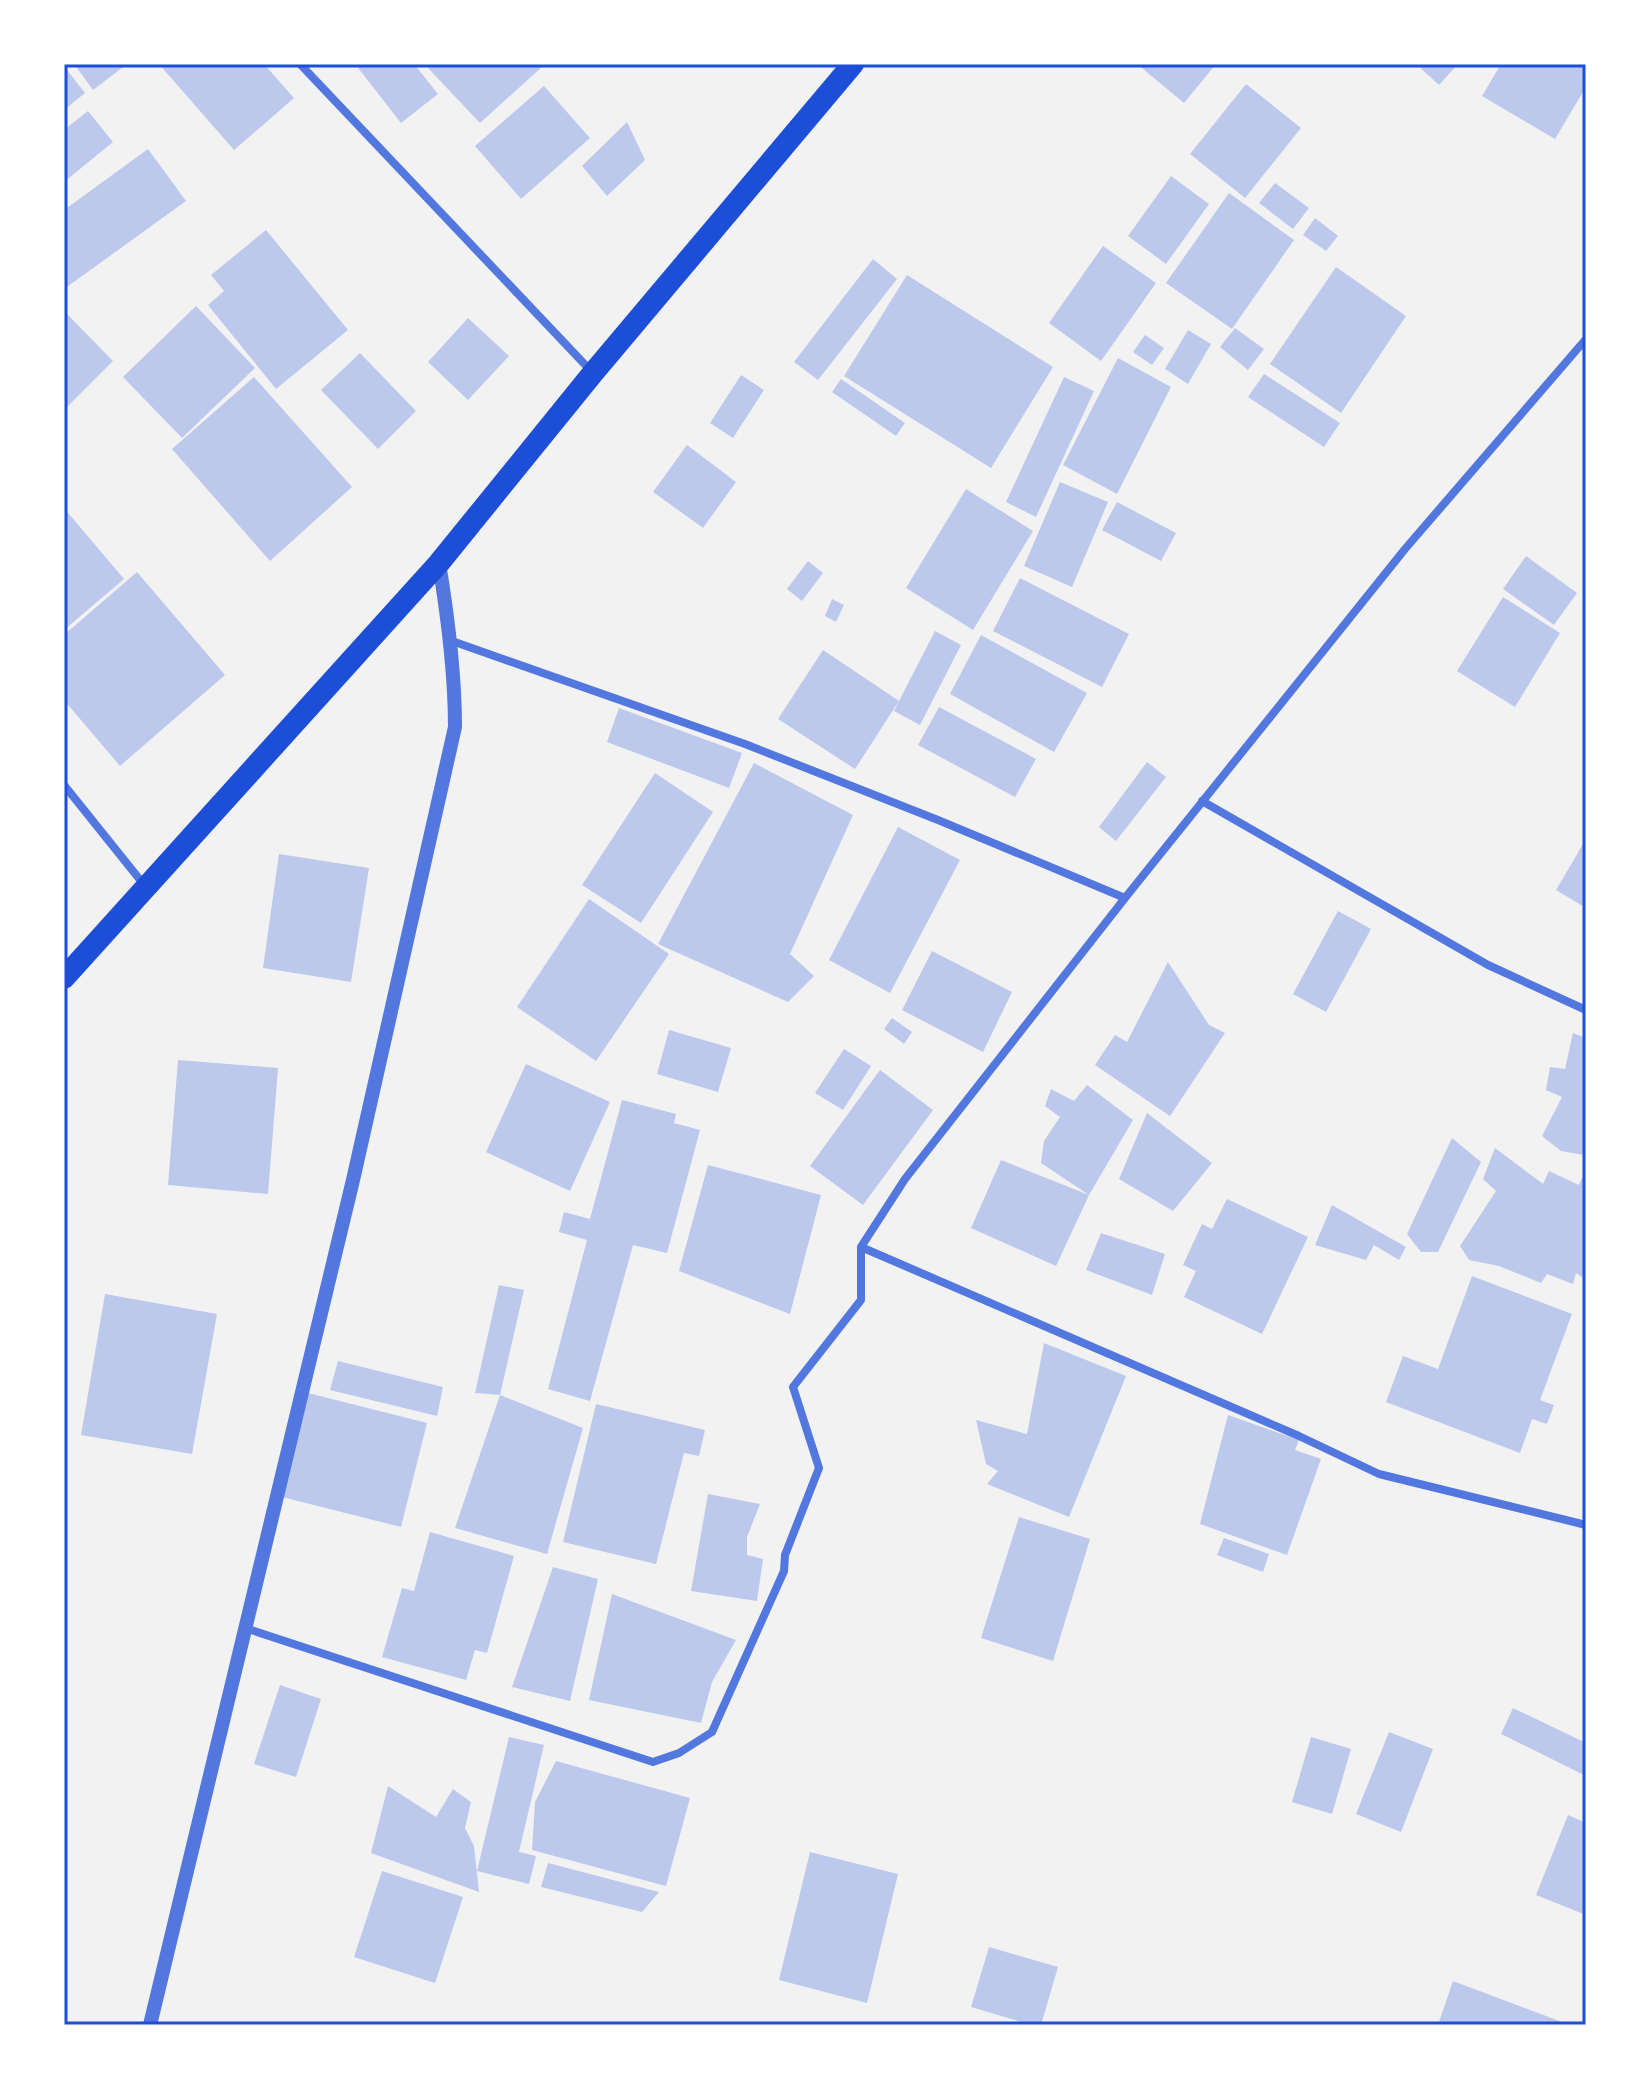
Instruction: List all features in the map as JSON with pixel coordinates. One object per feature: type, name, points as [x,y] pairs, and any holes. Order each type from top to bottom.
[{"type":"highway","points":[[64,978],[439,563],[593,373],[853,64]]},
{"type":"street","points":[[300,64],[593,373]]},
{"type":"street","points":[[245,1628],[653,1762],[679,1753],[712,1732],[784,1571],[785,1555],[819,1468],[793,1387],[861,1300],[861,1247],[905,1179],[1202,801],[1405,549],[1586,339]]},
{"type":"street","points":[[150,2025],[353,1180],[455,727],[452,641],[439,563]]},
{"type":"street","points":[[452,641],[745,744],[1125,898]]},
{"type":"street","points":[[64,785],[145,887]]},
{"type":"street","points":[[1202,801],[1488,965],[1586,1010]]},
{"type":"street","points":[[861,1247],[1299,1436],[1379,1474],[1586,1525]]},
{"type":"building","points":[[74,64],[127,64],[93,90]]},
{"type":"building","points":[[159,64],[264,64],[294,98],[234,150]]},
{"type":"building","points":[[355,64],[414,64],[438,94],[401,123]]},
{"type":"building","points":[[431,64],[543,66],[480,123],[428,68]]},
{"type":"building","points":[[1137,64],[1216,64],[1184,103]]},
{"type":"building","points":[[1416,64],[1458,64],[1439,85]]},
{"type":"building","points":[[1501,64],[1586,64],[1586,87],[1555,139],[1482,96]]},
{"type":"building","points":[[64,66],[85,93],[64,110]]},
{"type":"building","points":[[1246,84],[1301,128],[1245,198],[1190,154]]},
{"type":"building","points":[[544,86],[590,138],[521,199],[475,146]]},
{"type":"building","points":[[88,111],[113,142],[64,182],[64,130]]},
{"type":"building","points":[[627,122],[645,160],[607,196],[582,166]]},
{"type":"building","points":[[148,149],[186,201],[64,289],[64,210]]},
{"type":"building","points":[[1171,176],[1209,204],[1166,264],[1128,236]]},
{"type":"building","points":[[1275,183],[1309,208],[1293,229],[1259,203]]},
{"type":"building","points":[[1229,193],[1294,240],[1232,329],[1166,283]]},
{"type":"building","points":[[1315,218],[1338,236],[1326,251],[1303,235]]},
{"type":"building","points":[[266,230],[348,330],[276,389],[208,305],[224,291],[211,275]]},
{"type":"building","points":[[1103,246],[1156,283],[1101,361],[1049,323]]},
{"type":"building","points":[[873,259],[897,279],[818,380],[794,362]]},
{"type":"building","points":[[1336,267],[1406,316],[1341,413],[1270,364]]},
{"type":"building","points":[[907,275],[1053,367],[991,468],[844,376]]},
{"type":"building","points":[[196,306],[255,368],[182,438],[123,377]]},
{"type":"building","points":[[64,311],[113,361],[67,407],[64,405]]},
{"type":"building","points":[[468,318],[509,356],[468,400],[428,362]]},
{"type":"building","points":[[1235,328],[1264,349],[1248,370],[1220,347]]},
{"type":"building","points":[[1188,330],[1211,344],[1188,384],[1165,369]]},
{"type":"building","points":[[1145,335],[1164,348],[1152,365],[1133,352]]},
{"type":"building","points":[[360,353],[416,411],[378,449],[321,390]]},
{"type":"building","points":[[1118,358],[1171,387],[1117,494],[1063,465]]},
{"type":"building","points":[[1264,374],[1340,423],[1324,447],[1248,397]]},
{"type":"building","points":[[741,375],[764,390],[733,438],[710,423]]},
{"type":"building","points":[[254,377],[352,487],[270,561],[172,449]]},
{"type":"building","points":[[1064,377],[1094,391],[1036,517],[1006,502]]},
{"type":"building","points":[[841,379],[905,423],[896,436],[832,392]]},
{"type":"building","points":[[687,445],[736,482],[703,528],[653,492]]},
{"type":"building","points":[[1060,482],[1108,502],[1072,587],[1024,566]]},
{"type":"building","points":[[966,489],[1033,531],[973,630],[906,588]]},
{"type":"building","points":[[1117,502],[1176,533],[1161,561],[1102,530]]},
{"type":"building","points":[[64,508],[124,579],[64,630]]},
{"type":"building","points":[[1526,556],[1577,593],[1554,625],[1503,589]]},
{"type":"building","points":[[808,561],[823,573],[802,601],[787,589]]},
{"type":"building","points":[[137,572],[225,675],[120,766],[64,700],[64,635]]},
{"type":"building","points":[[1020,578],[1129,634],[1102,687],[993,631]]},
{"type":"building","points":[[1503,597],[1560,633],[1515,707],[1457,671]]},
{"type":"building","points":[[832,599],[844,605],[836,622],[825,616]]},
{"type":"building","points":[[935,631],[961,645],[920,725],[894,711]]},
{"type":"building","points":[[981,635],[1087,693],[1054,752],[950,694]]},
{"type":"building","points":[[823,650],[899,701],[855,769],[778,719]]},
{"type":"building","points":[[939,707],[1036,759],[1015,797],[918,745]]},
{"type":"building","points":[[619,708],[742,753],[729,788],[607,742]]},
{"type":"building","points":[[1147,762],[1166,777],[1116,841],[1099,827]]},
{"type":"building","points":[[754,763],[853,815],[790,954],[814,976],[788,1002],[658,944]]},
{"type":"building","points":[[655,773],[713,812],[641,923],[582,885]]},
{"type":"building","points":[[898,827],[960,860],[890,993],[829,960]]},
{"type":"building","points":[[1586,839],[1586,908],[1556,890]]},
{"type":"building","points":[[279,854],[369,868],[351,982],[263,968]]},
{"type":"building","points":[[589,899],[669,954],[596,1061],[517,1007]]},
{"type":"building","points":[[1338,911],[1371,929],[1326,1012],[1293,994]]},
{"type":"building","points":[[932,951],[1012,992],[983,1052],[902,1010]]},
{"type":"building","points":[[1168,962],[1209,1025],[1225,1033],[1170,1116],[1095,1065],[1115,1035],[1127,1042]]},
{"type":"building","points":[[892,1018],[912,1032],[904,1044],[884,1029]]},
{"type":"building","points":[[669,1030],[731,1048],[718,1092],[657,1074]]},
{"type":"building","points":[[1573,1033],[1586,1038],[1584,1155],[1561,1151],[1542,1136],[1562,1097],[1546,1090],[1550,1067],[1565,1069]]},
{"type":"building","points":[[844,1049],[871,1066],[843,1110],[815,1093]]},
{"type":"building","points":[[178,1060],[278,1068],[268,1194],[168,1185]]},
{"type":"building","points":[[526,1064],[610,1102],[570,1191],[486,1152]]},
{"type":"building","points":[[880,1070],[933,1110],[863,1205],[810,1166]]},
{"type":"building","points":[[1087,1085],[1133,1120],[1089,1195],[1041,1163],[1044,1141],[1060,1117],[1045,1106],[1051,1089],[1074,1101]]},
{"type":"building","points":[[622,1100],[676,1114],[674,1123],[700,1130],[667,1253],[633,1245],[590,1401],[548,1389],[587,1240],[559,1232],[564,1212],[590,1219]]},
{"type":"building","points":[[1147,1113],[1212,1163],[1173,1211],[1119,1179]]},
{"type":"building","points":[[1452,1138],[1481,1162],[1438,1252],[1421,1252],[1407,1234]]},
{"type":"building","points":[[1495,1148],[1543,1184],[1549,1171],[1579,1185],[1586,1169],[1586,1280],[1576,1273],[1573,1284],[1547,1274],[1541,1283],[1499,1266],[1469,1260],[1460,1246],[1496,1191],[1483,1179]]},
{"type":"building","points":[[1001,1160],[1089,1195],[1056,1266],[971,1228]]},
{"type":"building","points":[[708,1165],[821,1195],[790,1314],[679,1271]]},
{"type":"building","points":[[1227,1199],[1308,1237],[1262,1334],[1184,1297],[1196,1271],[1183,1265],[1202,1224],[1212,1229]]},
{"type":"building","points":[[1332,1205],[1406,1247],[1399,1260],[1374,1245],[1366,1260],[1315,1245]]},
{"type":"building","points":[[1101,1233],[1165,1254],[1152,1295],[1086,1270]]},
{"type":"building","points":[[1472,1276],[1572,1314],[1540,1400],[1554,1405],[1547,1424],[1532,1419],[1520,1453],[1386,1402],[1403,1356],[1438,1369]]},
{"type":"building","points":[[499,1285],[524,1290],[500,1395],[475,1393]]},
{"type":"building","points":[[105,1294],[217,1314],[192,1454],[81,1435]]},
{"type":"building","points":[[1044,1343],[1126,1376],[1069,1517],[987,1484],[998,1471],[986,1464],[976,1420],[1027,1434]]},
{"type":"building","points":[[338,1361],[443,1387],[437,1416],[330,1390]]},
{"type":"building","points":[[304,1392],[427,1423],[401,1527],[278,1496]]},
{"type":"building","points":[[500,1395],[583,1428],[547,1554],[455,1528]]},
{"type":"building","points":[[596,1404],[705,1430],[699,1456],[684,1453],[656,1564],[563,1542]]},
{"type":"building","points":[[1228,1415],[1299,1440],[1295,1450],[1321,1459],[1287,1555],[1200,1524]]},
{"type":"building","points":[[708,1494],[760,1504],[747,1537],[747,1555],[763,1559],[757,1601],[691,1591]]},
{"type":"building","points":[[1019,1517],[1090,1539],[1053,1661],[981,1638]]},
{"type":"building","points":[[430,1532],[514,1556],[487,1653],[475,1650],[466,1680],[382,1657],[402,1588],[414,1591]]},
{"type":"building","points":[[1224,1538],[1269,1554],[1263,1572],[1217,1555]]},
{"type":"building","points":[[553,1567],[598,1579],[570,1701],[512,1687]]},
{"type":"building","points":[[612,1594],[736,1640],[712,1682],[701,1723],[589,1700]]},
{"type":"building","points":[[280,1685],[321,1699],[296,1777],[254,1764]]},
{"type":"building","points":[[1513,1708],[1586,1743],[1586,1776],[1501,1734]]},
{"type":"building","points":[[1389,1732],[1433,1749],[1401,1832],[1356,1814]]},
{"type":"building","points":[[509,1737],[544,1745],[519,1852],[536,1856],[529,1884],[477,1871]]},
{"type":"building","points":[[1311,1737],[1351,1749],[1332,1814],[1292,1802]]},
{"type":"building","points":[[556,1761],[690,1798],[666,1886],[532,1850],[535,1802]]},
{"type":"building","points":[[388,1786],[436,1817],[453,1789],[471,1802],[465,1828],[474,1846],[479,1892],[371,1853]]},
{"type":"building","points":[[1568,1815],[1586,1823],[1586,1915],[1536,1895]]},
{"type":"building","points":[[810,1852],[898,1874],[867,2003],[779,1980]]},
{"type":"building","points":[[548,1863],[659,1892],[642,1912],[541,1887]]},
{"type":"building","points":[[382,1871],[463,1897],[435,1983],[354,1957]]},
{"type":"building","points":[[989,1947],[1058,1967],[1041,2025],[1031,2025],[971,2007]]},
{"type":"building","points":[[1453,1981],[1562,2022],[1561,2025],[1438,2025]]}]
